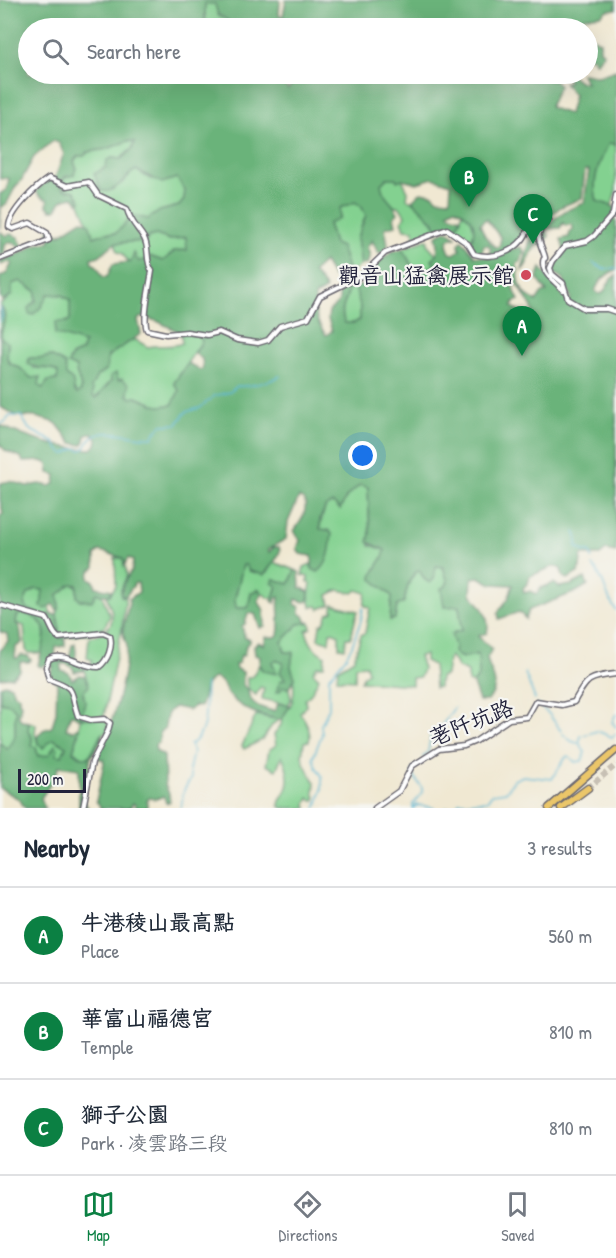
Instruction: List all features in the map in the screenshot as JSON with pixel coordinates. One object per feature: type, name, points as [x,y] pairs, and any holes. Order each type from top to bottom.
[{"type":"highway","points":[[549,808],[616,750]]},
{"type":"highway","points":[[561,808],[588,788]]},
{"type":"street","points":[[0,259],[49,240],[47,232],[30,223],[13,229],[9,227],[11,219],[20,206],[49,178],[67,186],[89,182],[98,195],[127,210],[130,220],[144,238],[148,264],[152,271],[146,328],[155,333],[187,332],[207,335],[219,332],[237,340],[258,343],[268,340],[280,326],[308,318],[320,296],[361,276],[389,250],[415,243],[447,229],[468,244],[474,254],[493,257],[505,253],[521,241],[527,231],[542,217],[549,220],[540,230],[538,240],[545,256],[543,264],[546,273],[564,290]]},
{"type":"street","points":[[616,195],[613,214],[599,231],[587,241],[565,246],[551,264],[552,274],[563,283],[568,299],[585,309],[607,309],[616,312]]},
{"type":"street","points":[[0,605],[46,618],[59,638],[103,633],[110,636],[108,655],[99,667],[85,666],[57,656],[49,659],[46,667],[49,679],[62,683],[71,691],[75,698],[78,716],[91,720],[105,719],[110,723],[92,762],[83,808]]},
{"type":"street","name":"荖阡坑路","points":[[375,808],[399,791],[409,775],[409,769],[439,749],[464,746],[476,741],[509,719],[527,717],[536,701],[562,705],[574,702],[586,681],[603,675],[616,674]]},
{"type":"green space","points":[[0,0],[280,0],[279,15],[283,16],[286,0],[616,0],[616,9],[607,10],[601,15],[583,18],[224,18],[218,15],[215,4],[205,4],[205,18],[18,18],[18,84],[283,84],[288,89],[292,84],[557,84],[559,86],[550,105],[551,108],[569,114],[574,95],[565,84],[598,84],[598,76],[616,70],[616,145],[609,143],[599,164],[595,193],[597,201],[615,207],[613,218],[616,222],[616,270],[603,278],[595,291],[599,294],[603,293],[616,275],[616,552],[606,550],[600,555],[582,555],[579,572],[568,579],[563,577],[561,569],[555,566],[530,576],[523,588],[524,593],[530,591],[536,594],[541,588],[554,583],[559,587],[571,585],[585,578],[588,585],[529,610],[526,619],[519,612],[499,619],[498,612],[508,599],[513,585],[492,584],[479,577],[472,578],[471,594],[488,621],[487,633],[478,636],[492,649],[487,658],[495,684],[488,701],[479,701],[473,684],[479,676],[478,654],[462,658],[454,652],[455,646],[451,634],[462,630],[459,606],[444,607],[441,588],[445,587],[448,582],[443,567],[436,566],[434,579],[430,583],[425,580],[419,570],[412,576],[404,602],[397,606],[395,619],[390,620],[392,596],[372,579],[385,550],[368,542],[370,534],[368,487],[360,485],[347,496],[340,509],[333,503],[326,506],[320,519],[320,529],[328,530],[332,534],[327,560],[318,572],[312,569],[312,556],[300,554],[297,549],[300,540],[294,531],[305,509],[305,501],[299,497],[288,522],[286,539],[268,549],[269,552],[274,547],[279,547],[277,558],[264,575],[249,571],[246,565],[243,565],[235,598],[236,608],[248,608],[251,593],[259,589],[262,594],[258,601],[264,610],[265,626],[260,628],[255,614],[248,613],[245,624],[242,626],[245,638],[250,639],[250,642],[246,645],[244,656],[241,655],[239,663],[235,664],[236,669],[243,672],[243,685],[248,690],[250,699],[260,707],[273,711],[278,703],[290,706],[281,720],[260,715],[234,701],[221,681],[215,678],[211,680],[206,686],[200,707],[194,706],[189,710],[175,707],[170,711],[165,728],[160,732],[159,742],[155,745],[156,751],[164,756],[165,785],[170,802],[166,803],[164,796],[156,799],[149,798],[147,808],[135,808],[133,803],[130,808],[100,808],[96,801],[104,763],[103,759],[99,759],[98,756],[113,717],[123,676],[127,648],[123,630],[129,599],[139,592],[138,583],[135,583],[126,596],[121,596],[123,585],[132,570],[133,560],[128,558],[124,566],[123,558],[99,551],[95,555],[95,567],[90,571],[89,578],[94,581],[96,587],[112,590],[110,595],[96,593],[92,601],[80,600],[77,597],[77,585],[71,584],[58,595],[59,608],[57,611],[53,604],[46,609],[41,607],[43,590],[36,589],[28,594],[25,601],[26,608],[44,617],[51,614],[57,615],[59,638],[65,638],[65,646],[56,647],[55,656],[69,659],[72,645],[75,643],[75,662],[84,668],[83,671],[74,672],[73,668],[67,664],[61,664],[61,670],[69,673],[72,680],[80,675],[85,676],[89,686],[83,692],[85,702],[81,717],[78,718],[71,714],[66,729],[73,731],[79,726],[73,752],[88,758],[103,733],[101,742],[91,757],[83,799],[88,808],[79,808],[79,769],[59,766],[55,777],[41,798],[45,808],[25,808],[19,799],[0,788],[0,743],[7,749],[14,739],[16,711],[10,704],[0,702],[0,686],[5,684],[11,686],[14,693],[19,696],[21,704],[19,717],[22,721],[29,722],[28,731],[32,737],[32,746],[36,747],[38,756],[49,755],[55,745],[58,748],[56,755],[62,756],[66,746],[53,739],[43,748],[38,744],[37,737],[43,730],[52,727],[56,712],[57,683],[50,675],[53,666],[45,664],[43,667],[38,666],[45,634],[41,622],[30,615],[17,616],[16,623],[20,628],[22,643],[16,647],[15,658],[21,655],[28,656],[31,660],[20,662],[20,670],[12,677],[0,678],[0,651],[8,641],[7,634],[0,632],[0,516],[3,514],[0,483],[10,481],[27,486],[40,484],[51,486],[55,483],[56,475],[49,473],[48,464],[42,461],[23,462],[21,457],[6,451],[0,445],[0,425],[33,439],[68,447],[92,449],[97,439],[92,433],[86,435],[82,445],[72,443],[56,423],[36,417],[17,416],[0,407],[0,337],[8,343],[9,363],[20,368],[31,378],[40,377],[39,386],[43,388],[48,381],[57,380],[58,373],[51,369],[28,364],[29,358],[51,356],[65,364],[66,375],[73,381],[77,394],[81,388],[76,368],[68,364],[71,357],[82,351],[84,343],[55,334],[56,322],[70,320],[70,300],[62,295],[48,294],[41,307],[33,315],[29,314],[28,308],[36,301],[36,291],[20,281],[12,284],[12,295],[2,301],[0,277],[7,273],[12,263],[0,265],[0,261],[26,251],[33,245],[49,242],[51,239],[48,232],[51,227],[59,235],[82,220],[89,223],[94,237],[105,233],[116,233],[131,215],[148,219],[160,211],[179,206],[184,200],[185,190],[177,178],[162,183],[136,170],[112,190],[101,191],[94,174],[106,167],[107,160],[121,159],[132,149],[135,142],[128,141],[78,156],[74,161],[76,168],[74,175],[65,177],[60,185],[64,189],[75,191],[81,201],[78,202],[74,197],[68,198],[61,202],[56,210],[51,210],[47,206],[48,200],[36,191],[45,182],[54,179],[64,154],[59,143],[53,141],[34,157],[7,203],[1,208],[0,229],[0,194],[7,189],[9,178],[0,179]],"holes":[[[585,170],[589,170],[584,203],[565,211],[550,222],[548,217],[561,207],[582,198]],[[387,178],[417,183],[433,178],[451,184],[450,200],[438,199],[433,194],[421,192],[412,200],[433,221],[437,230],[443,225],[456,229],[461,218],[448,212],[455,208],[466,214],[474,227],[470,243],[474,251],[482,252],[484,245],[488,245],[491,249],[489,253],[492,255],[491,257],[475,256],[462,240],[459,244],[460,250],[454,254],[450,253],[447,245],[449,239],[456,237],[446,230],[436,236],[438,249],[432,260],[435,266],[427,268],[425,275],[419,276],[401,249],[393,251],[366,274],[369,283],[355,287],[360,306],[360,320],[345,323],[342,314],[349,288],[345,287],[339,291],[339,302],[329,311],[328,319],[332,331],[326,335],[315,312],[315,296],[326,289],[313,272],[324,262],[333,277],[348,269],[341,247],[334,244],[328,224],[340,218],[340,208],[355,202],[361,206],[366,215],[357,238],[361,265],[367,264],[370,255],[367,247],[372,240],[378,253],[384,252],[388,245],[385,228],[396,225],[394,217],[398,213],[381,184]],[[486,219],[501,238],[499,247],[495,247],[485,236],[480,224]],[[563,223],[566,226],[572,224],[573,230],[570,231],[569,237],[561,239],[564,250],[554,268],[554,273],[563,278],[571,298],[566,299],[541,268],[537,278],[547,292],[542,293],[537,301],[526,294],[521,286],[517,264],[521,261],[524,251],[521,247],[504,251],[521,240],[530,226],[530,241],[522,270],[535,247],[538,244],[545,245],[549,236],[546,229],[560,228]],[[156,235],[170,240],[186,237],[187,250],[175,251],[163,261],[149,256],[147,260],[138,261],[134,253],[131,262],[113,264],[107,277],[103,277],[97,266],[92,263],[91,258],[99,256],[115,243],[147,241],[148,237]],[[513,279],[532,307],[533,313],[528,315],[512,307],[514,302],[519,300],[510,281]],[[141,317],[157,321],[181,333],[200,336],[202,341],[195,353],[202,359],[203,368],[200,370],[188,363],[174,383],[179,391],[172,405],[158,406],[136,397],[131,398],[128,395],[129,384],[122,379],[118,380],[116,373],[110,376],[111,381],[96,398],[93,396],[91,388],[97,376],[106,370],[108,356],[141,334],[138,320]]]},
{"type":"green space","points":[[215,3],[218,15],[224,18],[205,18],[205,4]]},
{"type":"green space","points":[[598,41],[600,50],[604,53],[598,60]]},
{"type":"green space","points":[[128,141],[135,142],[132,149],[120,159],[112,158],[123,183],[131,172],[136,170],[150,179],[177,178],[185,190],[184,200],[179,206],[160,211],[148,219],[130,220],[116,233],[105,233],[94,237],[75,191],[64,189],[60,183],[76,168],[74,160],[78,156]]},
{"type":"green space","points":[[609,142],[616,145],[616,191],[612,205],[597,202],[595,194],[599,164]]},
{"type":"green space","points":[[387,178],[402,179],[408,191],[407,199],[425,212],[437,230],[411,241],[414,236],[413,230],[405,229],[402,221],[405,215],[399,206],[395,207],[382,194],[381,184]]},
{"type":"green space","points":[[355,202],[361,206],[366,215],[357,238],[361,265],[352,271],[348,269],[341,247],[334,244],[328,223],[340,218],[340,208]]},
{"type":"green space","points":[[466,213],[473,226],[470,241],[456,229],[462,214]]},
{"type":"green space","points":[[0,231],[6,236],[11,234],[18,237],[23,246],[22,250],[15,243],[10,242],[5,245],[4,254],[0,257]]},
{"type":"green space","points":[[156,235],[170,240],[187,237],[187,250],[175,251],[163,261],[149,256],[148,260],[128,262],[122,253],[118,252],[115,243],[146,241],[148,237]]},
{"type":"green space","points":[[428,239],[428,245],[437,255],[435,266],[425,275],[419,276],[401,249]]},
{"type":"green space","points":[[20,281],[36,291],[36,301],[41,307],[48,294],[61,295],[70,300],[70,320],[66,322],[84,343],[82,351],[72,355],[69,364],[76,368],[81,391],[77,394],[56,360],[51,356],[29,358],[33,368],[52,369],[58,373],[59,377],[43,389],[20,368],[10,363],[7,358],[8,343],[0,337],[5,316],[0,304],[8,299],[12,284]]},
{"type":"green space","points":[[355,287],[360,306],[360,319],[354,323],[345,323],[342,314],[349,288]]},
{"type":"green space","points":[[0,306],[5,316],[0,337]]},
{"type":"green space","points":[[181,333],[200,336],[202,341],[174,383],[179,391],[172,405],[158,406],[137,397],[131,398],[118,381],[112,381],[96,398],[93,396],[90,388],[97,376],[106,370],[108,356],[134,339],[148,347],[182,343]]},
{"type":"green space","points":[[360,485],[368,487],[370,545],[385,550],[372,579],[392,596],[390,620],[395,619],[397,606],[404,602],[408,584],[415,573],[419,570],[425,580],[434,579],[436,566],[443,567],[448,582],[445,587],[444,607],[459,606],[462,631],[454,632],[462,658],[476,654],[479,656],[479,676],[473,684],[468,682],[468,672],[458,668],[451,656],[448,659],[446,675],[440,677],[439,687],[435,688],[433,665],[425,661],[425,655],[419,656],[423,669],[420,677],[412,678],[412,685],[361,681],[368,672],[366,665],[355,666],[355,680],[337,679],[338,669],[354,659],[361,635],[365,633],[370,608],[364,605],[366,593],[357,590],[353,593],[338,590],[328,595],[330,605],[319,609],[317,606],[311,607],[309,596],[311,583],[308,582],[308,577],[302,575],[304,567],[311,564],[312,569],[319,529],[326,506],[333,503],[340,509],[347,496]]},
{"type":"green space","points":[[115,558],[123,558],[127,575],[121,590],[123,597],[126,596],[122,628],[104,716],[81,717],[85,702],[83,692],[87,683],[84,668],[91,667],[92,660],[87,658],[89,637],[105,630],[111,624],[112,612],[107,595],[110,595],[116,585]]},
{"type":"green space","points":[[273,562],[295,570],[289,585],[274,579],[277,585],[273,598],[268,598],[258,589],[251,593],[248,608],[235,608],[235,598],[243,565],[268,572]]},
{"type":"green space","points":[[295,570],[299,572],[300,587],[309,592],[308,601],[296,599],[295,604],[300,607],[300,613],[307,623],[299,624],[282,642],[285,652],[293,652],[291,667],[295,678],[289,688],[283,687],[276,692],[280,681],[285,679],[280,672],[283,663],[276,660],[272,662],[277,674],[263,671],[259,665],[260,657],[255,655],[254,646],[258,642],[264,645],[266,637],[278,635],[279,597],[276,598],[275,603],[272,601],[277,586],[272,583],[274,579],[289,584]]},
{"type":"green space","points":[[71,584],[77,585],[77,597],[96,593],[102,595],[110,616],[104,628],[91,631],[90,634],[59,638],[58,595]]},
{"type":"green space","points":[[36,589],[44,590],[51,614],[44,617],[26,608],[25,601],[28,594]]},
{"type":"green space","points":[[333,604],[358,611],[350,638],[346,638],[345,648],[339,647],[339,635],[332,632],[330,632],[329,642],[318,639],[320,625],[324,623],[328,613],[333,611]]},
{"type":"green space","points":[[21,614],[36,618],[43,627],[42,653],[28,653],[26,650],[24,626],[16,623],[17,616]]},
{"type":"green space","points":[[310,622],[311,628],[306,630],[312,646],[325,656],[324,666],[317,666],[313,672],[319,678],[310,695],[305,699],[306,706],[300,713],[310,734],[309,741],[304,742],[302,756],[315,783],[316,797],[312,801],[309,798],[307,808],[283,808],[279,806],[279,803],[286,790],[288,779],[282,756],[276,770],[266,765],[269,750],[276,745],[274,734],[281,725],[294,695],[295,678],[291,667],[293,653],[285,652],[282,642],[299,624]]},
{"type":"green space","points":[[276,660],[283,662],[286,679],[282,687],[289,688],[291,699],[288,705],[262,699],[264,688],[260,687],[256,695],[247,686],[247,677],[252,677],[259,665],[263,671],[272,666],[272,662]]},
{"type":"green space","points":[[0,702],[10,704],[16,711],[15,740],[7,749],[0,743]]},
{"type":"green space","points":[[256,715],[279,720],[273,724],[262,740],[244,749],[242,746]]},
{"type":"green space","points":[[80,718],[102,719],[107,721],[108,725],[106,732],[101,734],[93,752],[86,759],[73,751],[78,737]]},
{"type":"green space","points":[[29,722],[36,724],[35,733],[38,744],[53,739],[66,746],[63,756],[38,756],[36,747],[32,746],[32,737],[28,731]]},
{"type":"waterway","points":[[593,263],[604,269],[616,268]]},
{"type":"waterway","points":[[0,322],[1,308]]},
{"type":"waterway","points":[[0,423],[5,422],[10,416],[21,416],[29,429],[55,443],[65,454],[76,448],[81,450],[85,448],[90,440],[106,433],[152,437],[161,425],[177,424],[186,412],[200,408],[214,396],[230,392],[237,386],[259,384],[280,376]]},
{"type":"waterway","points":[[575,532],[577,547],[590,552],[592,558]]},
{"type":"waterway","points":[[593,566],[601,577],[616,610]]},
{"type":"waterway","points":[[316,808],[322,790],[322,776],[313,758],[322,734],[321,725],[329,708],[329,677],[352,646],[363,608]]},
{"type":"waterway","points":[[525,673],[535,699]]},
{"type":"waterway","points":[[181,808],[184,790],[191,778],[189,770],[193,752],[190,745],[201,733],[203,726],[206,684]]},
{"type":"waterway","points":[[537,704],[549,714],[561,731]]},
{"type":"waterway","points":[[423,757],[428,752],[431,733],[441,727],[454,708]]},
{"type":"waterway","points":[[616,714],[612,722],[616,727]]},
{"type":"waterway","points":[[446,808],[456,807],[459,802],[487,801],[492,794],[506,792],[514,780],[523,776],[552,779],[566,757],[569,756],[575,762],[582,761],[585,752],[579,743],[581,736],[597,731],[612,737],[616,734]]},
{"type":"waterway","points":[[563,734],[577,743]]},
{"type":"waterway","points":[[413,808],[422,790],[412,773],[414,767]]},
{"type":"waterway","points":[[413,808],[418,805],[434,808]]},
{"type":"tunnel","points":[[588,788],[616,765]]},
{"type":"place","name":"華富山福德宮","points":[[469,207]]},
{"type":"place","name":"獅子公園","points":[[533,244]]},
{"type":"place","name":"觀音山猛禽展示館","points":[[526,275]]},
{"type":"place","name":"牛港稜山最高點","points":[[522,356]]}]
